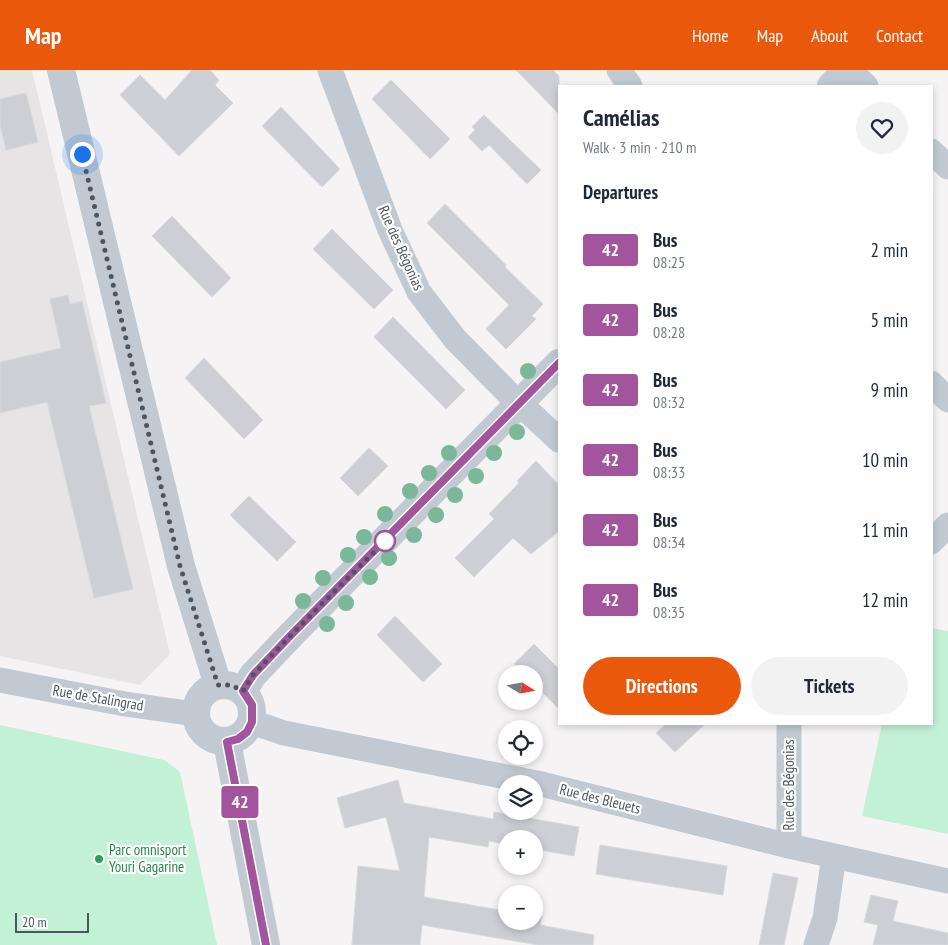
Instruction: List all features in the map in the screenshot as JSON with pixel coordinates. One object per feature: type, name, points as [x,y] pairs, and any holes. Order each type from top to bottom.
[{"type":"street","points":[[61,70],[180,566],[230,688],[252,705],[252,722],[247,732],[238,739],[227,742],[219,741],[204,734],[196,722],[200,698],[208,690],[230,688],[253,675],[558,364]]},
{"type":"street","name":"Rue des Bégonias","points":[[330,70],[390,230],[419,292],[455,339],[519,404],[558,439]]},
{"type":"street","points":[[619,70],[629,85]]},
{"type":"street","points":[[832,85],[848,70],[865,85]]},
{"type":"street","points":[[933,153],[948,167]]},
{"type":"street","points":[[933,385],[948,400]]},
{"type":"street","points":[[933,540],[948,525]]},
{"type":"street","name":"Rue de Stalingrad","points":[[0,680],[125,704],[196,714]]},
{"type":"street","name":"Rue des Bleuets","points":[[252,722],[284,733],[536,783],[789,846],[948,881]]},
{"type":"street","name":"Rue des Bégonias","points":[[789,725],[789,846]]},
{"type":"street","points":[[227,742],[266,945]]},
{"type":"street","points":[[816,945],[825,918],[834,856]]},
{"type":"shaded area","points":[[0,70],[32,70],[170,654],[140,685],[0,656]]},
{"type":"green space","points":[[933,628],[948,631],[948,834],[862,816],[882,725],[933,725]]},
{"type":"green space","name":"Parc omnisport Youri Gagarine","points":[[0,725],[164,760],[180,772],[217,945],[0,945]]},
{"type":"building","points":[[192,70],[210,70],[219,80],[215,85],[233,103],[179,156],[120,95],[140,75],[165,100]]},
{"type":"building","points":[[516,70],[553,70],[559,76],[558,113]]},
{"type":"building","points":[[391,80],[450,139],[430,159],[372,99]]},
{"type":"building","points":[[26,93],[38,142],[6,150],[0,125],[0,99]]},
{"type":"building","points":[[281,107],[340,169],[322,187],[262,126]]},
{"type":"building","points":[[484,115],[541,170],[527,184],[489,145],[482,151],[468,137],[475,130],[472,127]]},
{"type":"building","points":[[445,204],[543,304],[532,316],[536,319],[506,349],[486,329],[509,305],[427,223]]},
{"type":"building","points":[[172,216],[231,278],[212,297],[152,236]]},
{"type":"building","points":[[332,229],[393,290],[374,309],[313,249]]},
{"type":"building","points":[[68,295],[70,304],[82,301],[106,403],[89,406],[133,589],[94,598],[47,402],[0,413],[0,362],[61,348],[50,299]]},
{"type":"building","points":[[393,317],[465,390],[446,409],[374,337]]},
{"type":"building","points":[[204,358],[263,420],[244,439],[185,378]]},
{"type":"building","points":[[369,448],[388,466],[358,496],[340,478]]},
{"type":"building","points":[[536,461],[558,484],[558,532],[531,554],[513,538],[474,577],[455,558],[494,519],[489,514],[519,483],[517,481]]},
{"type":"building","points":[[249,496],[296,542],[277,561],[230,515]]},
{"type":"building","points":[[395,616],[442,664],[423,682],[377,635]]},
{"type":"building","points":[[534,644],[558,668],[558,708],[543,693],[543,665],[515,665]]},
{"type":"building","points":[[665,725],[704,725],[675,752],[656,733]]},
{"type":"building","points":[[398,780],[404,803],[493,819],[494,812],[498,813],[498,820],[539,820],[579,827],[574,856],[543,851],[543,830],[498,830],[498,843],[489,841],[488,847],[429,837],[424,897],[498,910],[498,930],[543,930],[543,926],[594,935],[593,945],[538,945],[422,925],[420,945],[352,945],[358,866],[400,871],[386,817],[345,828],[337,798]]},
{"type":"building","points":[[600,845],[727,866],[723,895],[596,874]]},
{"type":"building","points":[[773,873],[798,878],[784,945],[759,945]]},
{"type":"building","points":[[871,895],[898,901],[893,921],[948,933],[948,945],[873,945],[878,925],[864,922]]},
{"type":"bus line","name":"42","points":[[266,945],[227,742],[238,739],[247,732],[252,722],[252,705],[243,691],[253,675],[291,635],[558,364]]},
{"type":"place","name":"Parc omnisport Youri Gagarine","points":[[99,859]]},
{"type":"route","points":[[82,154],[180,566],[218,685],[231,685],[243,691],[253,675],[387,539],[385,541]]}]
